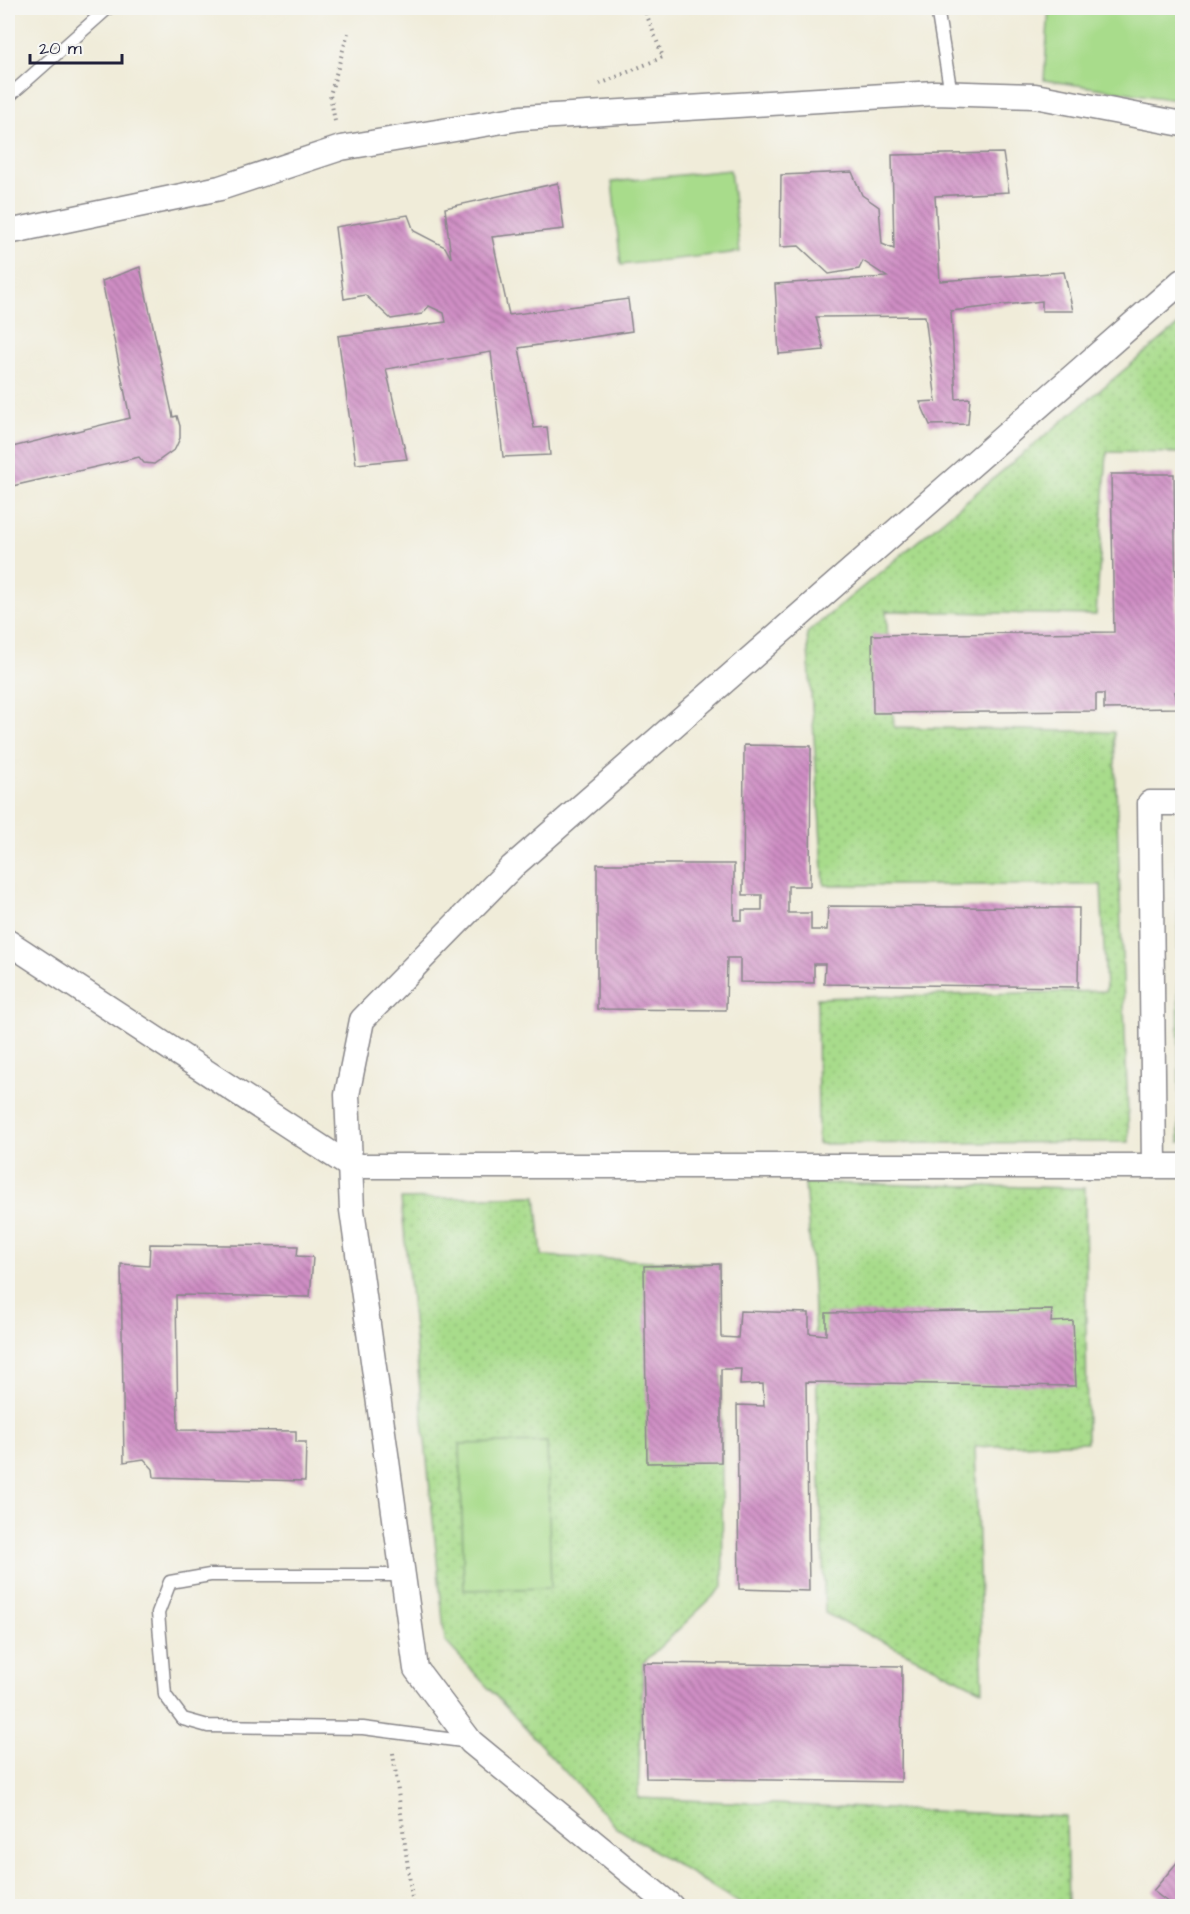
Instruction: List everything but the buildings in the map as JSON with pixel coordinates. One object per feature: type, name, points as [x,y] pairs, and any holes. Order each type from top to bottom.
[{"type":"street","points":[[8,232],[220,188],[341,148],[520,118],[951,94],[1035,96],[1182,123]]},
{"type":"street","points":[[672,1906],[471,1742],[416,1669],[401,1575],[352,1210],[347,1095],[362,1020],[512,867],[1182,281]]},
{"type":"street","points":[[1154,1166],[1150,803],[1182,803]]},
{"type":"street","points":[[8,942],[350,1166],[1182,1166]]},
{"type":"lane","points":[[8,97],[108,8]]},
{"type":"lane","points":[[937,8],[951,94]]},
{"type":"lane","points":[[401,1575],[210,1575],[170,1582],[158,1613],[165,1695],[183,1719],[208,1726],[363,1728],[471,1742]]},
{"type":"path","points":[[601,113],[598,84],[663,57],[644,8]]},
{"type":"path","points":[[341,148],[330,95],[348,33]]},
{"type":"path","points":[[390,1731],[413,1906]]},
{"type":"green space","points":[[1049,8],[1182,8],[1182,101],[1044,80]]},
{"type":"green space","points":[[730,170],[740,252],[621,265],[612,182]]},
{"type":"green space","points":[[1182,322],[1182,453],[1107,452],[1096,615],[886,611],[894,727],[1114,732],[1129,1142],[818,1144],[817,998],[1106,991],[1101,885],[824,885],[807,633]]},
{"type":"green space","points":[[1178,841],[1182,841],[1182,1142],[1179,1142]]},
{"type":"green space","points":[[805,1183],[1085,1188],[1087,1442],[975,1447],[983,1691],[825,1613],[813,1286]]},
{"type":"green space","points":[[536,1196],[542,1256],[720,1264],[723,1587],[643,1663],[638,1798],[1066,1817],[1068,1906],[744,1906],[617,1828],[445,1641],[401,1199]]},
{"type":"green space","points":[[547,1442],[551,1588],[464,1590],[460,1444]]}]
